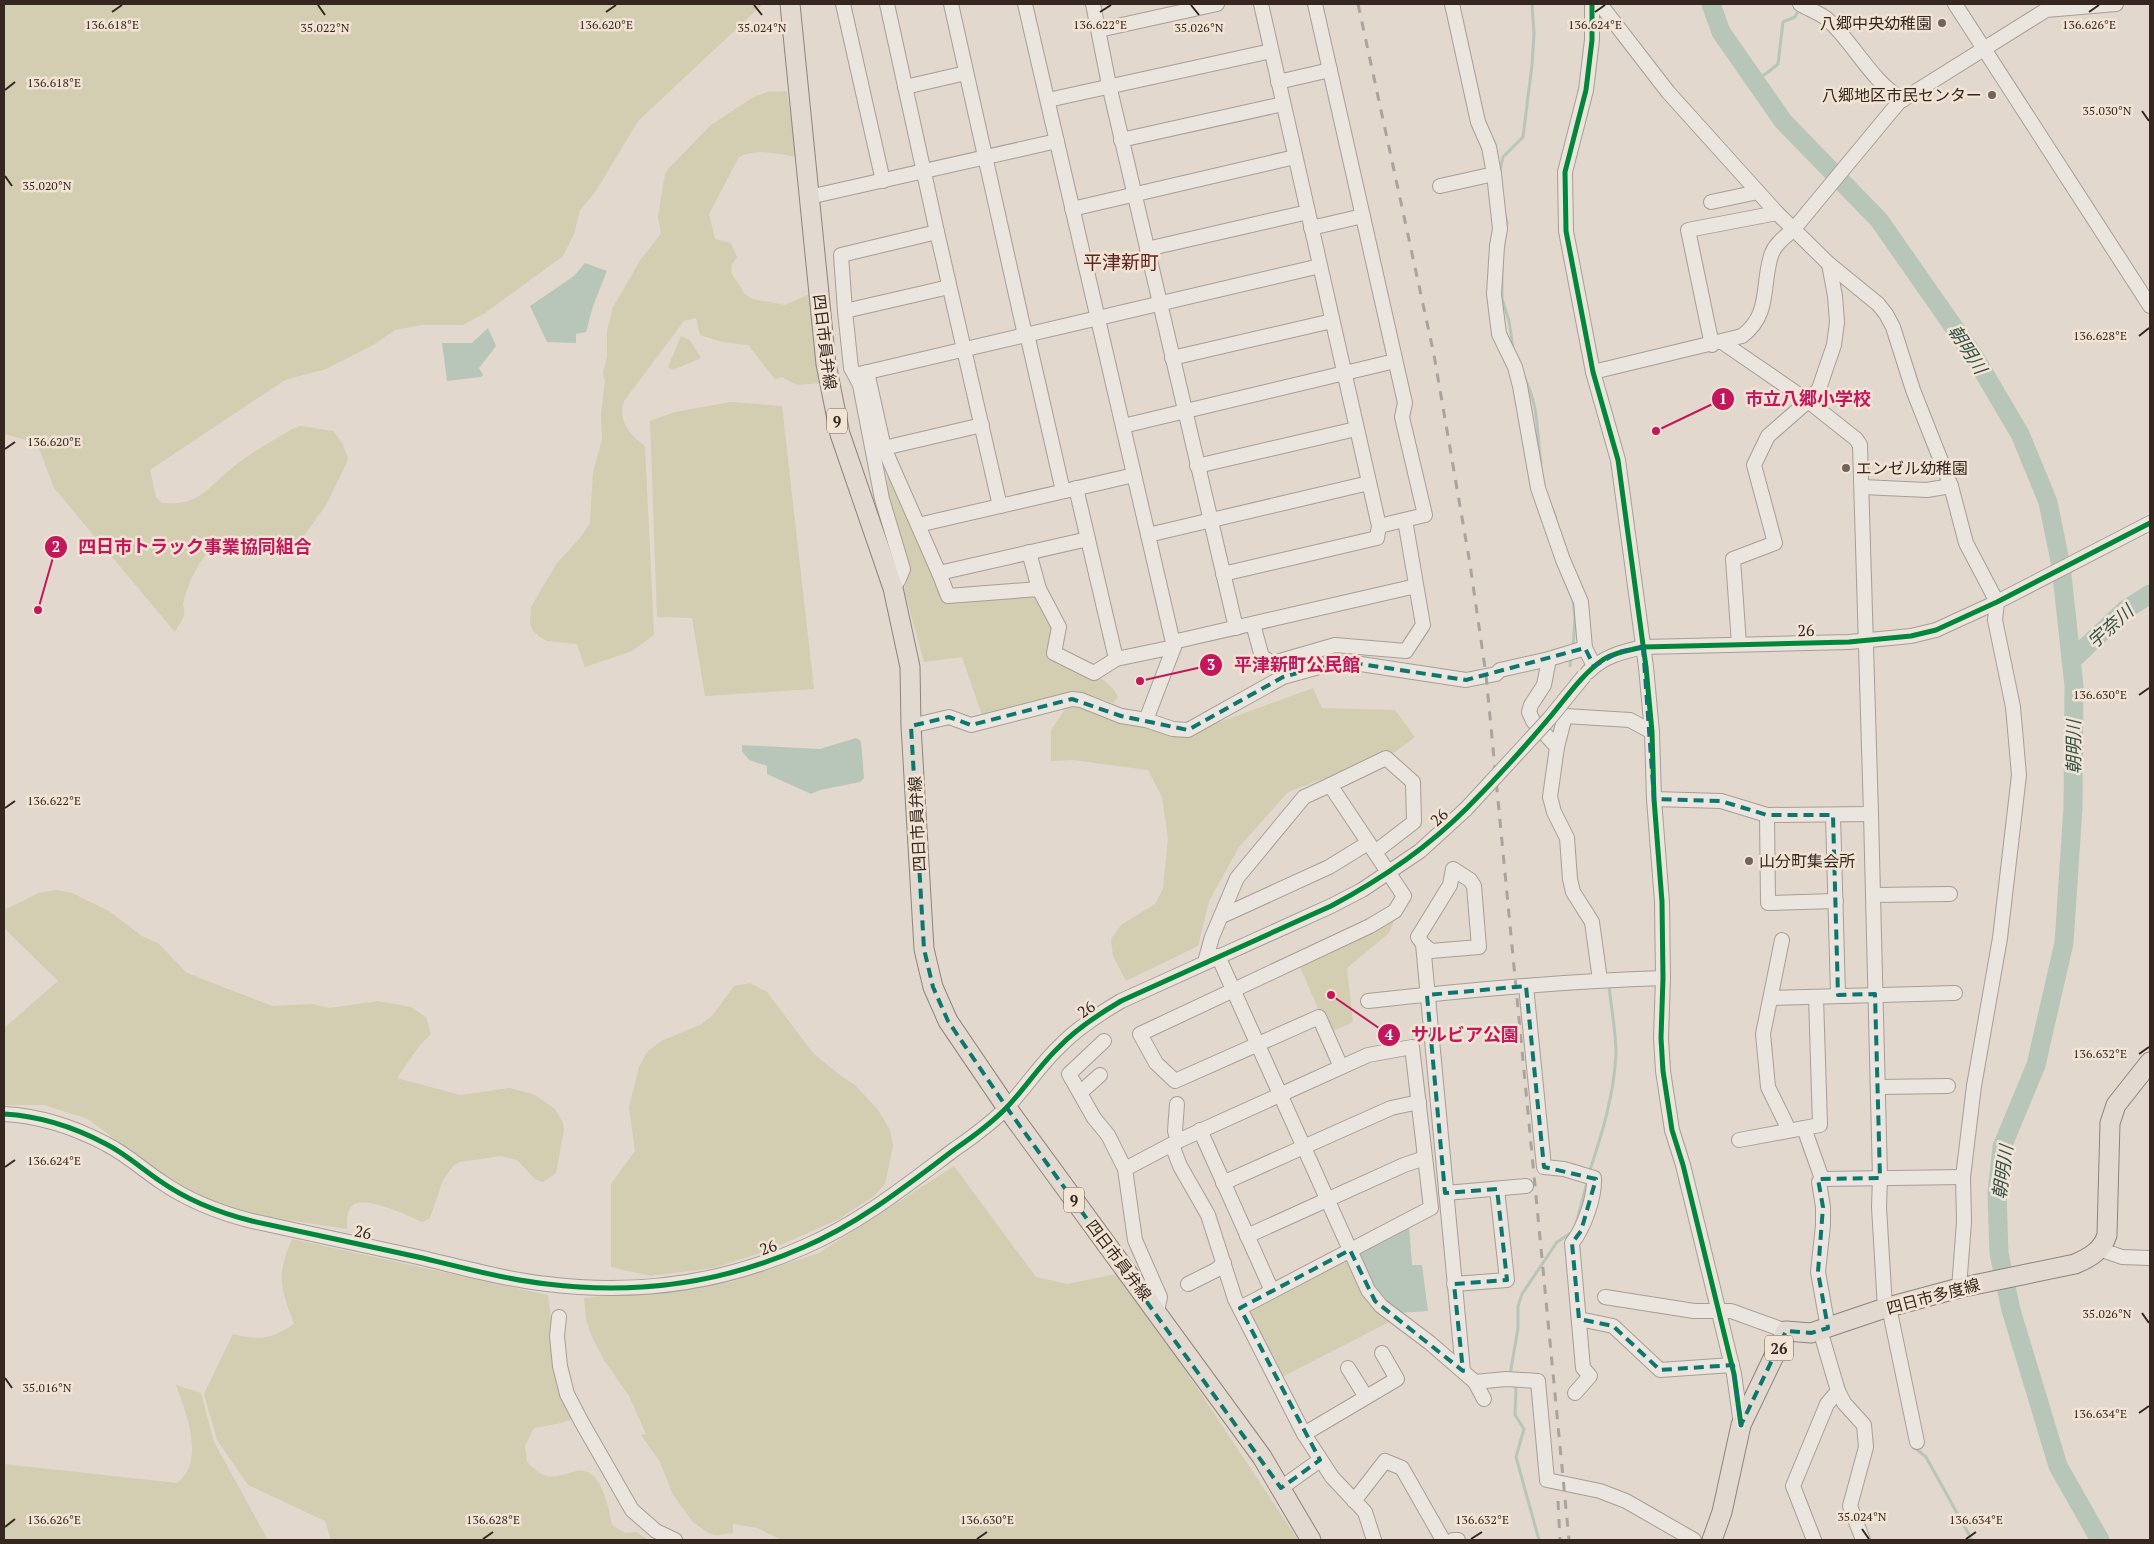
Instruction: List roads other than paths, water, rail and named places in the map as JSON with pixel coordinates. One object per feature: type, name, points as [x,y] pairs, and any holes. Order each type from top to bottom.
[{"type":"main road","name":"四日市員弁線","points":[[790,4],[826,364],[840,434],[893,588],[910,667],[911,726],[924,950],[933,986],[948,1020],[1007,1108],[1262,1457],[1310,1540]]},
{"type":"main road","points":[[2099,1249],[2107,1235],[2110,1123],[2116,1105],[2150,1062]]},
{"type":"main road","name":"四日市多度線","points":[[1786,1330],[1811,1333],[1887,1308],[1962,1287],[2075,1264],[2086,1259],[2099,1249]]},
{"type":"main road","name":"26","points":[[1712,1540],[1722,1512],[1741,1425],[1786,1330]]},
{"type":"street","points":[[843,4],[883,181]]},
{"type":"street","points":[[887,4],[949,287],[1000,506]]},
{"type":"street","points":[[951,4],[1026,334],[1070,490],[1088,539],[1116,659]]},
{"type":"street","points":[[1025,4],[1173,645],[1146,720]]},
{"type":"street","points":[[1093,4],[1121,140],[1236,628]]},
{"type":"street","points":[[1099,30],[1217,4]]},
{"type":"street","points":[[1223,574],[1377,538],[1379,526],[1261,4]]},
{"type":"street","points":[[1315,4],[1405,403],[1402,417],[1425,515],[1379,526]]},
{"type":"street","points":[[1452,4],[1478,122],[1489,147],[1494,174],[1500,229],[1494,294],[1497,326],[1515,367],[1520,386],[1538,488],[1563,560],[1581,602],[1581,649],[1594,666]]},
{"type":"street","points":[[1592,4],[1592,40],[1586,90],[1565,172],[1566,231],[1593,372],[1618,460],[1643,647],[1652,732],[1654,799],[1662,902],[1662,1072],[1670,1120],[1732,1365],[1741,1425]]},
{"type":"street","points":[[1600,4],[1668,92],[1777,213],[1829,264],[1878,304],[1890,320],[1916,398],[1951,486],[1966,543],[2003,599],[1995,620],[2013,708],[2019,775],[2000,938],[1974,1086],[1963,1177],[1962,1287]]},
{"type":"street","points":[[1800,4],[1826,18],[1901,101]]},
{"type":"street","points":[[1956,4],[2150,306]]},
{"type":"street","points":[[1593,372],[1717,343],[1742,336],[1751,330],[1757,320],[1764,297],[1772,253],[1780,241],[1793,230],[1901,101],[1985,49],[2047,7],[2116,4]]},
{"type":"street","points":[[1048,100],[1271,51]]},
{"type":"street","points":[[1278,82],[1330,70]]},
{"type":"street","points":[[905,87],[966,73]]},
{"type":"street","points":[[1121,140],[1283,104]]},
{"type":"street","points":[[809,197],[1057,141]]},
{"type":"street","points":[[1072,209],[1295,157]]},
{"type":"street","points":[[1440,186],[1494,174]]},
{"type":"street","points":[[1710,202],[1758,192]]},
{"type":"street","points":[[1147,248],[1308,212]]},
{"type":"street","points":[[1777,213],[1688,230],[1717,343],[1808,401],[1860,445],[1872,814],[1880,1178],[1879,1207],[1887,1308],[1917,1442]]},
{"type":"street","points":[[1311,228],[1363,216]]},
{"type":"street","points":[[937,232],[841,255],[851,368],[861,373],[1320,266]]},
{"type":"street","points":[[1739,644],[1733,560],[1775,543],[1754,465],[1768,436],[1819,389],[1834,345],[1837,322],[1835,296],[1829,264]]},
{"type":"street","points":[[846,311],[949,287]]},
{"type":"street","points":[[1172,358],[1332,321]]},
{"type":"street","points":[[1123,426],[1395,361]]},
{"type":"street","points":[[861,373],[860,385],[882,499],[903,569],[900,579],[893,588]]},
{"type":"street","points":[[861,373],[884,448],[948,596],[1039,589]]},
{"type":"street","points":[[884,448],[982,425]]},
{"type":"street","points":[[1198,466],[1356,429]]},
{"type":"street","points":[[918,525],[1134,475]]},
{"type":"street","points":[[1148,535],[1369,483]]},
{"type":"street","points":[[1862,487],[1927,490],[1951,486]]},
{"type":"street","points":[[1253,624],[1262,657],[1273,663],[1335,645],[1406,650],[1423,625],[1405,520]]},
{"type":"street","name":"26","points":[[4,1114],[41,1119],[65,1125],[108,1144],[162,1182],[207,1206],[231,1216],[496,1275],[545,1284],[618,1288],[673,1284],[719,1276],[772,1260],[805,1247],[847,1225],[884,1202],[986,1127],[1007,1108],[1058,1047],[1093,1018],[1121,1001],[1331,906],[1388,873],[1420,851],[1466,809],[1548,719],[1584,676],[1606,658],[1619,652],[1643,647],[1865,641],[1911,636],[1936,630],[2003,599],[2150,523]]},
{"type":"street","points":[[939,573],[1088,539]]},
{"type":"street","points":[[1029,552],[1039,589],[1059,627],[1054,653],[1094,673],[1116,659],[1236,628],[1416,586]]},
{"type":"street","points":[[911,726],[949,717],[972,725],[1072,699],[1081,700],[1121,716],[1146,720],[1173,729],[1188,730],[1284,678],[1330,664],[1354,663],[1466,680],[1581,649]]},
{"type":"street","points":[[1549,659],[1544,685],[1531,705],[1529,712],[1533,720],[1557,746]]},
{"type":"street","points":[[1600,980],[1592,922],[1573,892],[1570,880],[1567,838],[1554,812],[1550,797],[1557,746],[1565,716],[1630,720],[1652,732]]},
{"type":"street","points":[[1222,916],[1372,847],[1414,822],[1413,782],[1386,758],[1304,797],[1237,878],[1212,937],[1211,959],[1232,990],[1368,1290],[1376,1301],[1475,1382],[1484,1399]]},
{"type":"street","points":[[1330,785],[1404,896],[1395,912],[1350,936],[1140,1034],[1156,1063],[1175,1081],[1318,1017],[1341,1067]]},
{"type":"street","points":[[1654,799],[1721,801],[1767,815],[1872,814]]},
{"type":"street","points":[[1767,815],[1768,904],[1836,901]]},
{"type":"street","points":[[1834,815],[1838,995]]},
{"type":"street","points":[[1423,944],[1431,951],[1479,947],[1474,886],[1470,880],[1453,869],[1450,885],[1418,937],[1423,944],[1463,1371]]},
{"type":"street","points":[[1873,895],[1950,894]]},
{"type":"street","points":[[1782,940],[1763,1034],[1768,1087],[1789,1130]]},
{"type":"street","points":[[1368,1001],[1427,994],[1600,980],[1663,978]]},
{"type":"street","points":[[1526,986],[1544,1167],[1564,1169],[1589,1177],[1594,1186],[1581,1231],[1572,1243],[1583,1368],[1590,1376],[1575,1393]]},
{"type":"street","points":[[1771,998],[1955,993]]},
{"type":"street","points":[[1740,1140],[1820,1125],[1816,997]]},
{"type":"street","points":[[1104,1041],[1069,1074],[1094,1118],[1108,1135],[1125,1169],[1135,1240],[1160,1297],[1157,1311]]},
{"type":"street","points":[[1125,1169],[1200,1130],[1368,1055],[1412,1047],[1431,1208],[1240,1308]]},
{"type":"street","points":[[1080,1092],[1100,1076]]},
{"type":"street","points":[[1878,1087],[1948,1086]]},
{"type":"street","points":[[1224,1183],[1391,1108],[1419,1102]]},
{"type":"street","points":[[1176,1104],[1174,1131],[1180,1166],[1208,1215],[1240,1308],[1304,1434],[1320,1460],[1365,1512],[1374,1540]]},
{"type":"street","points":[[1804,1128],[1822,1178],[1819,1182],[1823,1207],[1823,1236],[1818,1272],[1824,1329],[1838,1391],[1844,1403],[1864,1425],[1866,1447],[1850,1506],[1863,1540]]},
{"type":"street","points":[[1200,1130],[1272,1291]]},
{"type":"street","points":[[1247,1236],[1404,1165],[1425,1158]]},
{"type":"street","points":[[1822,1178],[1963,1177]]},
{"type":"street","points":[[1446,1193],[1526,1186]]},
{"type":"street","points":[[1454,1284],[1507,1280],[1497,1189]]},
{"type":"street","points":[[2099,1249],[2122,1257],[2150,1258]]},
{"type":"street","points":[[1188,1284],[1216,1270],[1224,1263]]},
{"type":"street","points":[[1605,1297],[1694,1311],[1730,1310],[1786,1330]]},
{"type":"street","points":[[559,1317],[557,1336],[560,1366],[567,1394],[581,1421],[632,1510],[656,1531],[675,1540]]},
{"type":"street","points":[[1579,1319],[1612,1326],[1660,1370],[1732,1365]]},
{"type":"street","points":[[1304,1434],[1398,1379],[1382,1353]]},
{"type":"street","points":[[1348,1368],[1366,1397]]},
{"type":"street","points":[[1475,1382],[1512,1379],[1538,1381],[1547,1480],[1600,1491],[1626,1501],[1694,1540]]},
{"type":"street","points":[[1814,1540],[1793,1486],[1827,1404],[1838,1391]]},
{"type":"street","points":[[1281,1488],[1320,1460]]},
{"type":"street","points":[[1354,1501],[1385,1461],[1402,1468],[1443,1540]]},
{"type":"waterway","points":[[1500,171],[1503,157],[1523,137],[1532,65],[1534,34],[1532,4]]},
{"type":"waterway","name":"朝明川","points":[[1711,4],[1721,32],[1783,121],[1879,220],[1974,356],[2020,434],[2048,502],[2061,566],[2074,686],[2073,807],[2064,943],[2036,1065],[2002,1147],[1997,1193],[1999,1253],[2011,1310],[2058,1466],[2100,1540]]},
{"type":"waterway","points":[[1755,80],[1778,64],[1783,22],[1795,17],[1799,9]]},
{"type":"waterway","points":[[1504,212],[1507,223],[1506,230]]},
{"type":"waterway","points":[[1502,266],[1502,299],[1509,321],[1513,348]]},
{"type":"waterway","points":[[1524,377],[1533,399],[1541,463]]},
{"type":"waterway","points":[[1551,506],[1556,518],[1555,521]]},
{"type":"waterway","points":[[1555,556],[1563,576]]},
{"type":"waterway","name":"宇奈川","points":[[2071,661],[2125,610],[2150,594]]},
{"type":"waterway","points":[[1573,599],[1575,618],[1573,648]]},
{"type":"waterway","points":[[1570,666],[1571,656]]},
{"type":"waterway","points":[[1589,1173],[1607,1114],[1615,1069],[1616,1045],[1609,985]]},
{"type":"waterway","points":[[1510,1375],[1518,1328],[1518,1306],[1522,1294],[1557,1242],[1575,1228],[1588,1179]]},
{"type":"waterway","points":[[1514,1383],[1516,1388],[1515,1415],[1524,1429],[1516,1457],[1539,1540]]},
{"type":"waterway","points":[[1914,1447],[1926,1457],[1972,1540]]},
{"type":"railway","points":[[1358,4],[1434,355],[1470,564],[1486,675],[1569,1540]]},
{"type":"railway","points":[[1558,1501],[1560,1540]]},
{"type":"place","name":"八郷中央幼稚園","points":[[1942,23]]},
{"type":"place","name":"八郷地区市民センター","points":[[1992,95]]},
{"type":"place","name":"市立八郷小学校","points":[[1656,431]]},
{"type":"place","name":"エンゼル幼稚園","points":[[1846,468]]},
{"type":"place","name":"四日市トラック事業協同組合","points":[[38,610]]},
{"type":"place","name":"平津新町公民館","points":[[1140,681]]},
{"type":"place","name":"山分町集会所","points":[[1749,861]]},
{"type":"place","name":"サルビア公園","points":[[1331,995]]},
{"type":"district","name":"平津新町","points":[[1121,261]]}]
